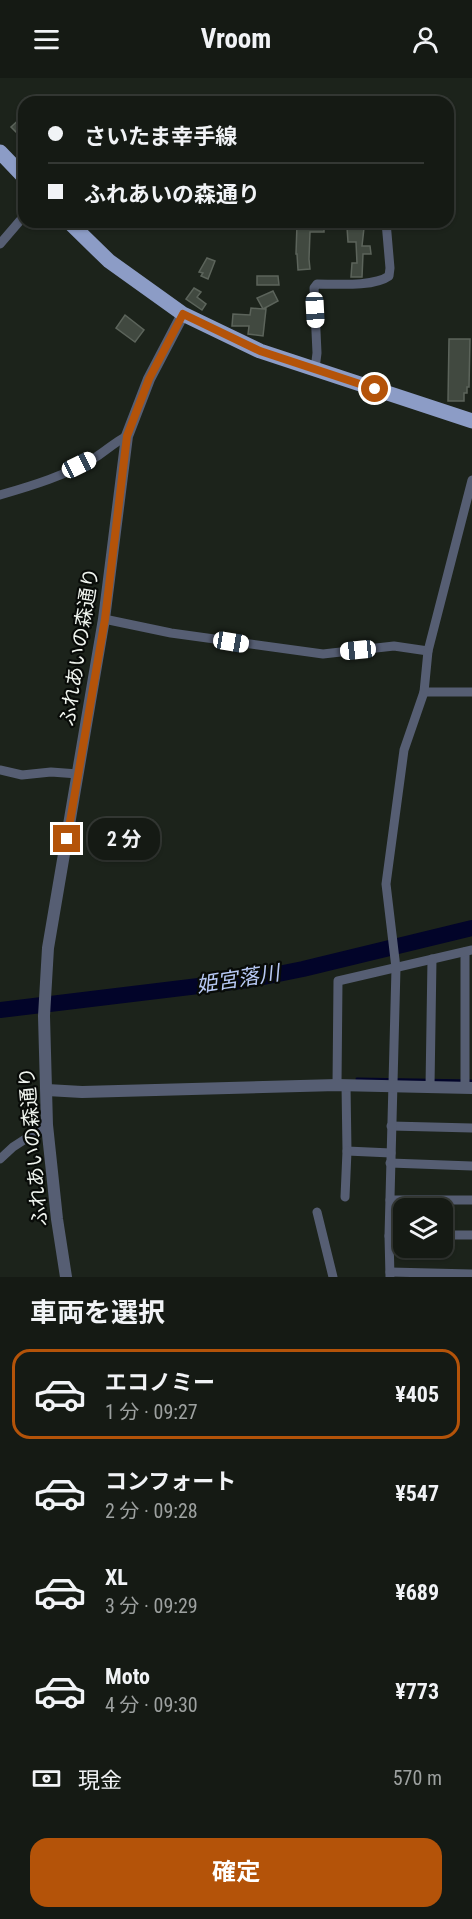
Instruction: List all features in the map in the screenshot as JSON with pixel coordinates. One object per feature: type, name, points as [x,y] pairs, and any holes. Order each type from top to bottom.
[{"type":"main road","points":[[0,152],[18,171]]},
{"type":"main road","points":[[75,228],[109,261],[183,314],[260,351],[472,421]]},
{"type":"street","points":[[0,244],[18,223]]},
{"type":"street","points":[[315,369],[317,353],[314,288],[317,284],[349,284],[384,280],[389,276],[387,228]]},
{"type":"street","name":"ふれあいの森通り","points":[[66,1277],[47,1125],[44,1013],[48,948],[105,619],[127,436],[149,379],[183,314]]},
{"type":"street","points":[[0,495],[46,481],[95,457],[113,443],[127,436]]},
{"type":"street","points":[[472,480],[428,651],[424,692],[404,750],[386,884],[395,964],[390,1274],[472,1274]]},
{"type":"street","points":[[105,619],[171,633],[322,654],[394,646],[428,651]]},
{"type":"street","points":[[424,692],[472,692]]},
{"type":"street","points":[[0,770],[22,775],[51,771],[78,774]]},
{"type":"street","points":[[47,1090],[82,1092],[341,1085],[469,1088],[468,951],[395,964],[338,981],[341,1085],[347,1151],[345,1197]]},
{"type":"street","points":[[430,1087],[432,959]]},
{"type":"street","points":[[0,1159],[47,1125]]},
{"type":"street","points":[[391,1126],[472,1128]]},
{"type":"street","points":[[347,1151],[472,1166]]},
{"type":"street","points":[[390,1200],[472,1200]]},
{"type":"street","points":[[317,1212],[333,1277]]},
{"type":"street","points":[[453,1235],[472,1236]]},
{"type":"building","points":[[18,121],[18,134],[11,127]]},
{"type":"building","points":[[297,228],[324,229],[324,232],[310,232],[310,269],[298,270]]},
{"type":"building","points":[[347,228],[364,228],[362,246],[370,246],[371,254],[363,254],[362,277],[351,277],[352,263],[357,263],[356,242],[348,242]]},
{"type":"building","points":[[207,258],[215,261],[208,279],[201,276],[203,273],[199,272]]},
{"type":"building","points":[[257,276],[278,276],[279,285],[257,285]]},
{"type":"building","points":[[194,288],[201,292],[197,297],[206,304],[202,310],[186,299]]},
{"type":"building","points":[[273,291],[278,301],[263,309],[257,298]]},
{"type":"building","points":[[251,308],[266,309],[263,336],[248,334],[249,326],[232,326],[233,314],[250,315]]},
{"type":"building","points":[[125,315],[144,330],[135,342],[116,328]]},
{"type":"building","points":[[449,339],[470,339],[469,387],[467,387],[467,393],[464,393],[464,401],[448,401]]},
{"type":"waterway","name":"姫宮落川","points":[[0,1010],[248,980],[472,928]]},
{"type":"waterway","points":[[357,1079],[472,1081]]},
{"type":"route","points":[[67,839],[105,619],[127,436],[149,379],[183,314],[260,351],[375,389]]}]
